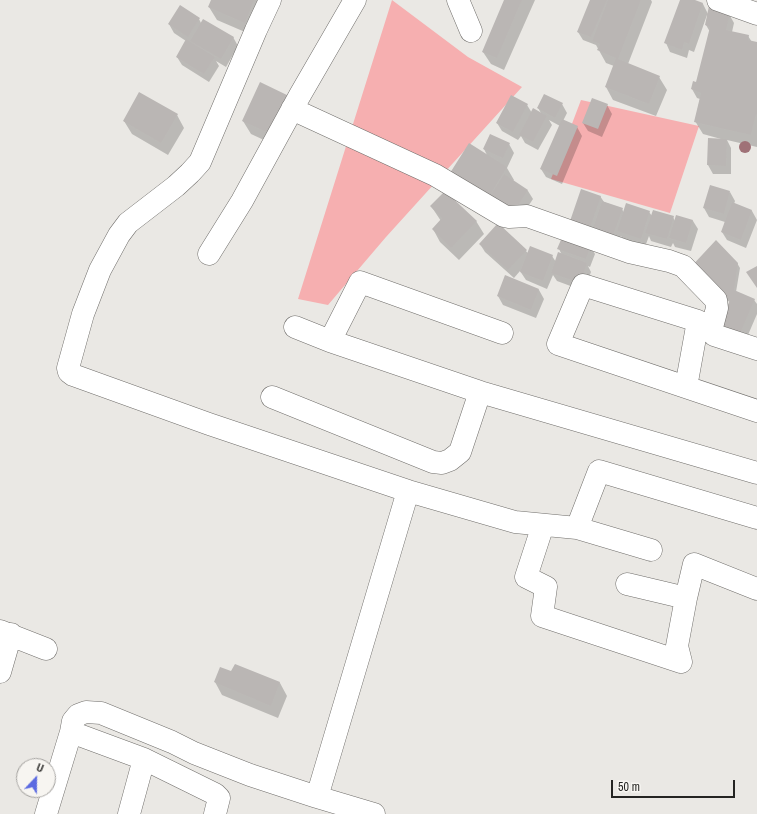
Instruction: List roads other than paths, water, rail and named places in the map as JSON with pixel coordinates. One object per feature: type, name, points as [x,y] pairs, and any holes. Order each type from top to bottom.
[{"type":"street","points":[[270,0],[200,162],[176,186],[128,223],[119,234],[100,270],[83,314],[68,368],[69,372],[80,378],[209,424],[408,491],[515,522],[577,528],[651,550]]},
{"type":"street","points":[[209,254],[242,200],[292,109],[355,0]]},
{"type":"street","points":[[458,0],[471,31]]},
{"type":"street","points":[[718,0],[757,14]]},
{"type":"street","points":[[292,109],[435,175],[504,216],[527,216],[629,252],[669,261],[683,266],[716,300],[717,308],[711,331],[714,336],[757,349]]},
{"type":"street","points":[[330,341],[360,282],[502,333]]},
{"type":"street","points":[[686,387],[698,321],[583,285],[558,344],[757,411]]},
{"type":"street","points":[[295,327],[330,341],[480,392],[757,473]]},
{"type":"street","points":[[272,397],[433,462],[442,463],[450,460],[460,452],[480,392]]},
{"type":"street","points":[[577,528],[599,471],[757,518]]},
{"type":"street","points":[[317,798],[408,491]]},
{"type":"street","points":[[543,525],[526,577],[546,587],[542,616],[681,662],[677,646],[694,564],[757,589]]},
{"type":"street","points":[[627,584],[686,598]]},
{"type":"street","points":[[0,672],[5,632],[46,649]]},
{"type":"street","points":[[46,814],[75,724],[86,712],[101,713],[172,742],[194,754],[250,775],[317,798],[374,814]]},
{"type":"street","points":[[75,724],[215,794],[219,798],[215,814]]},
{"type":"street","points":[[129,814],[144,759]]}]
